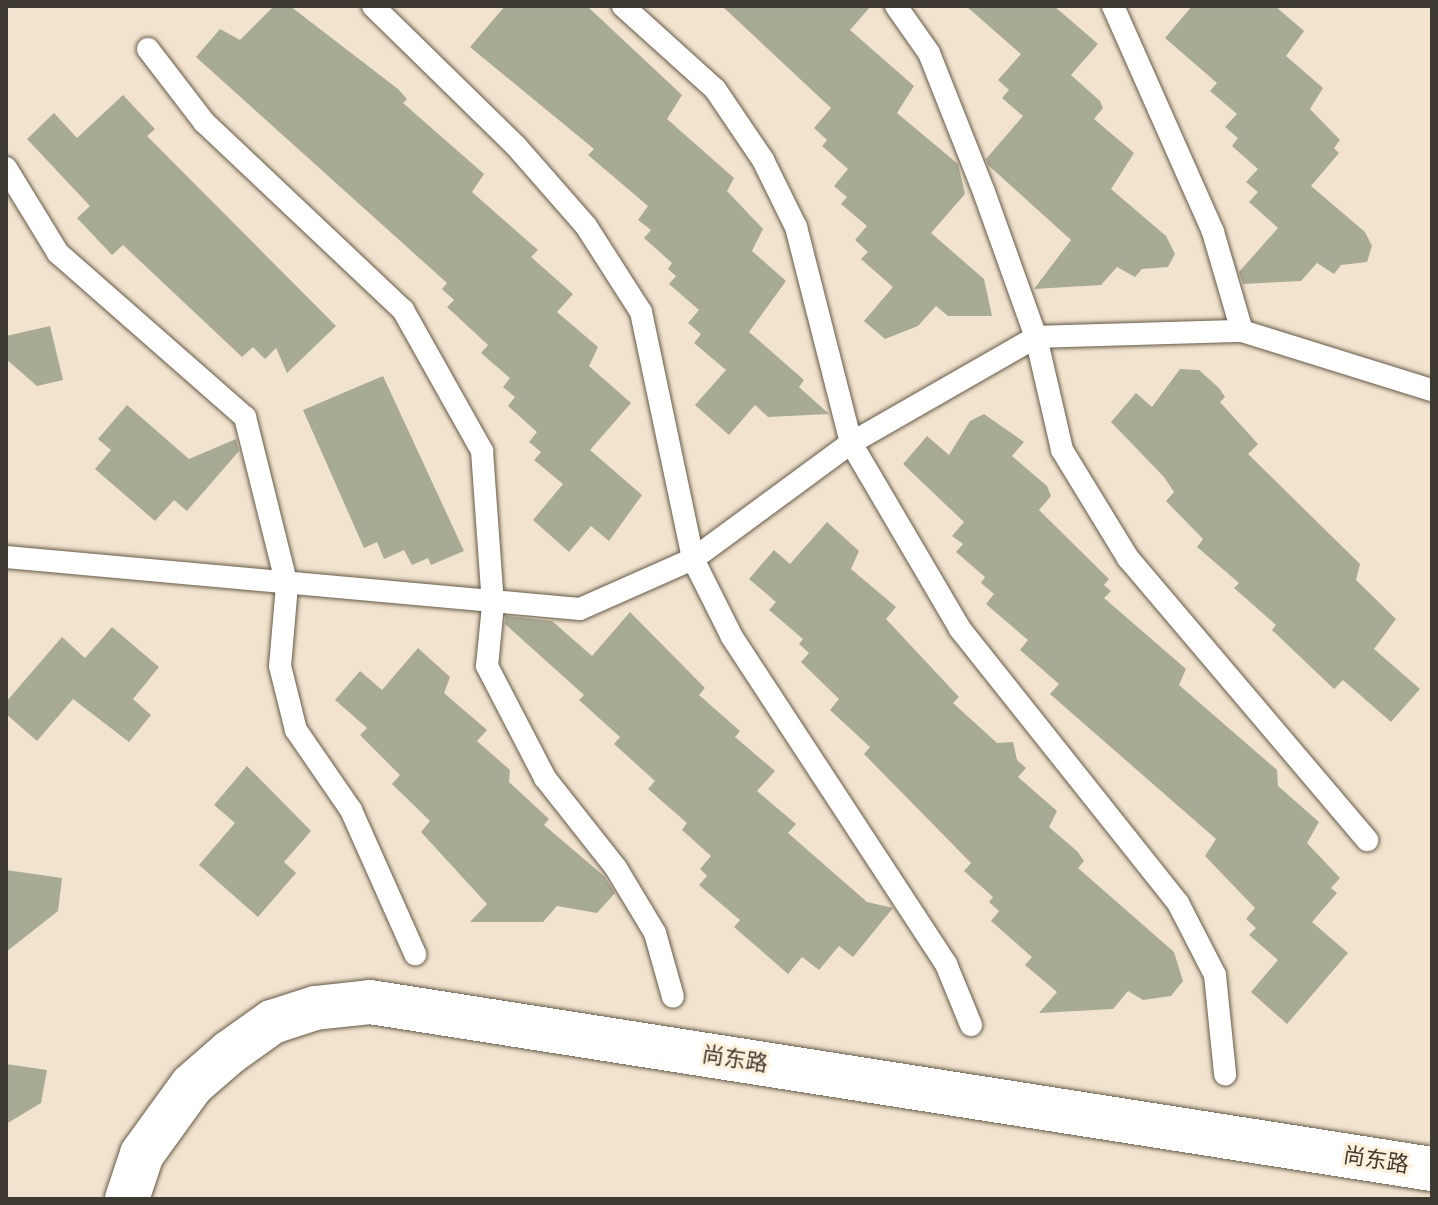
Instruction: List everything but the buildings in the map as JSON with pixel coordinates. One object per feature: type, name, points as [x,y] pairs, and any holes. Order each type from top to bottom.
[{"type":"street","name":"尚东路","points":[[127,1199],[142,1154],[192,1085],[230,1052],[272,1022],[315,1008],[370,1002],[1432,1169]]},
{"type":"lane","points":[[373,6],[516,146],[586,226],[641,312],[693,559],[732,637],[946,964],[971,1025]]},
{"type":"lane","points":[[623,6],[715,89],[763,160],[796,227],[851,443],[960,629],[1178,903],[1215,975],[1225,1074]]},
{"type":"lane","points":[[896,6],[929,53],[1036,337],[1062,450],[1128,558],[1367,840]]},
{"type":"lane","points":[[1113,6],[1213,232],[1242,331]]},
{"type":"lane","points":[[148,49],[204,122],[403,310],[482,451],[493,605],[487,666],[545,778],[616,868],[655,933],[673,997]]},
{"type":"lane","points":[[6,168],[58,253],[245,417],[287,585],[280,666],[296,730],[351,810],[415,954]]},
{"type":"lane","points":[[6,557],[493,605],[580,609],[693,559],[851,443],[1036,337],[1242,331],[1432,390]]}]
